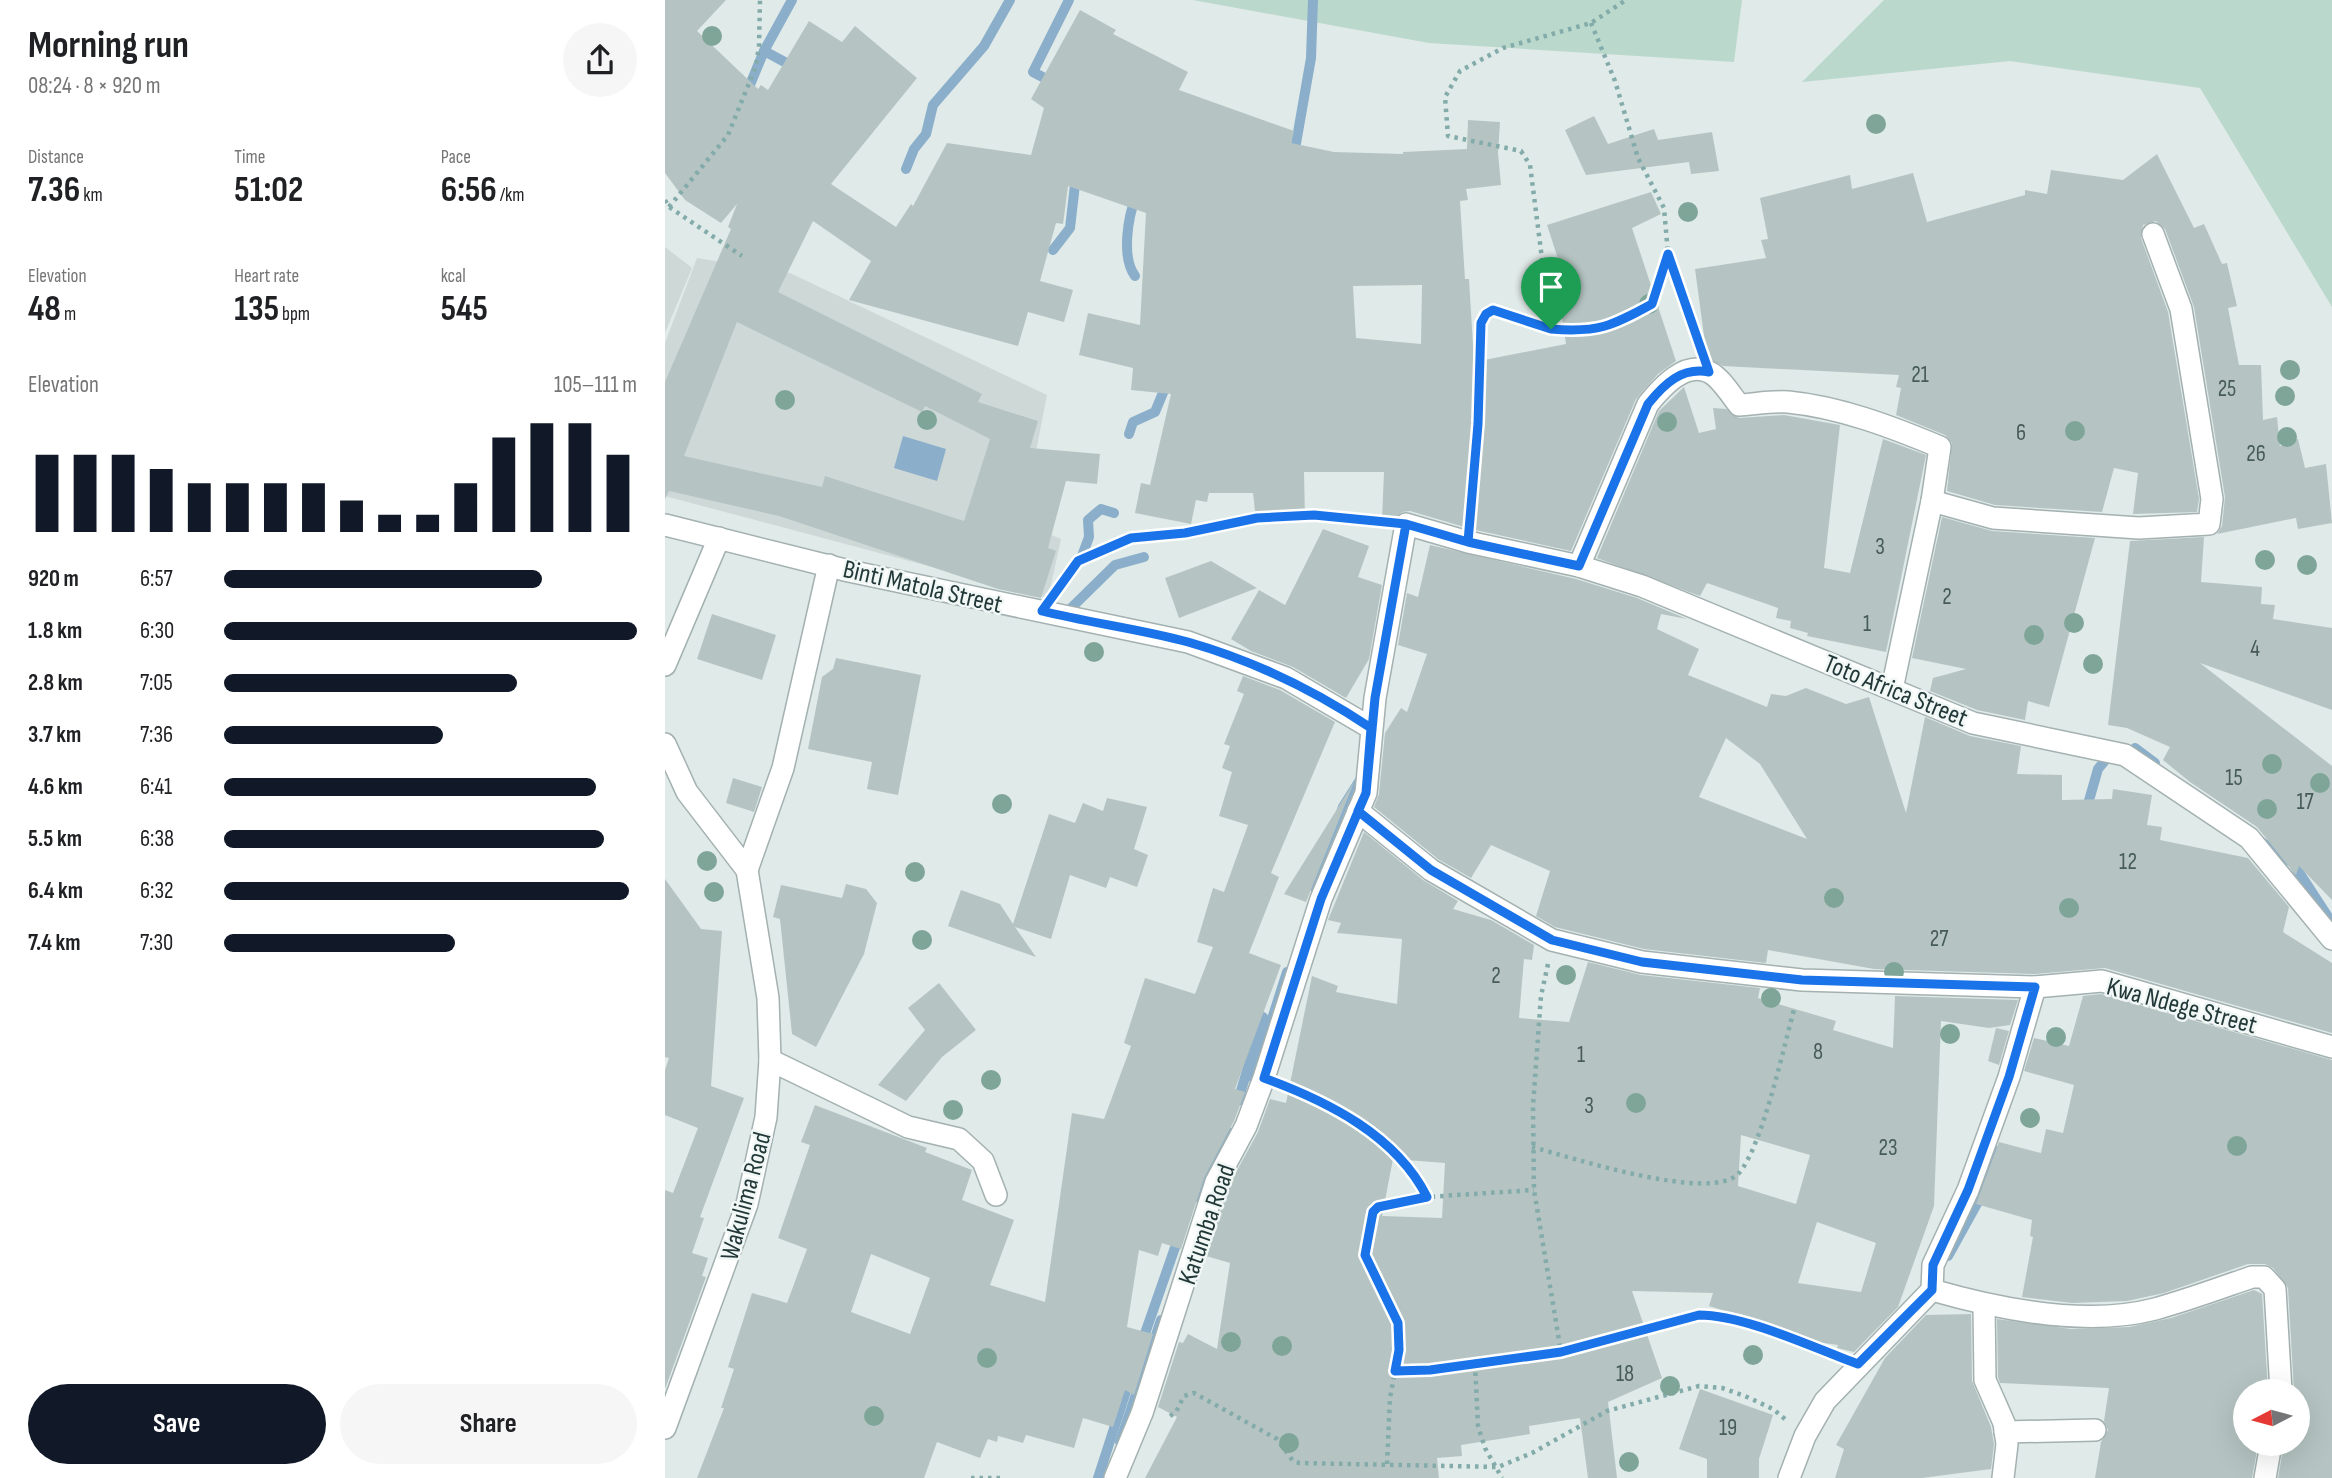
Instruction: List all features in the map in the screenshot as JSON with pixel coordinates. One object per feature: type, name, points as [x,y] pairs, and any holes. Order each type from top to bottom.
[{"type":"street","points":[[1932,501],[1993,518],[2139,528],[2209,524],[2212,499],[2181,309],[2153,234]]},
{"type":"street","points":[[1579,566],[1648,404],[1662,387],[1680,374],[1697,370],[1709,372],[1739,405],[1787,402],[1835,411],[1940,447],[1932,501],[1892,688]]},
{"type":"street","name":"Toto Africa Street","points":[[1406,524],[1468,542],[1579,566],[1642,586],[1973,723],[2125,755],[2249,838],[2329,927]]},
{"type":"street","name":"Katumba Road","points":[[1115,1478],[1142,1413],[1216,1182],[1245,1126],[1264,1078],[1321,899],[1366,793],[1371,728],[1406,524]]},
{"type":"street","name":"Binti Matola Street","points":[[665,525],[829,565],[1188,642],[1231,656],[1308,689],[1371,728]]},
{"type":"street","points":[[665,664],[719,538]]},
{"type":"street","name":"Wakulima Road","points":[[747,870],[783,768],[829,565]]},
{"type":"street","name":"Wakulima Road","points":[[665,744],[687,792],[747,870],[768,998],[770,1060],[766,1117],[747,1204],[665,1428]]},
{"type":"street","name":"Kwa Ndege Street","points":[[1358,811],[1431,870],[1552,940],[1642,962],[1802,980],[2035,987],[2102,981],[2332,1047]]},
{"type":"street","points":[[1789,1478],[1805,1436],[1825,1401],[1932,1290],[1933,1265],[1968,1190],[2009,1077],[2035,987]]},
{"type":"street","points":[[770,1060],[908,1127],[959,1139],[983,1161],[996,1195]]},
{"type":"street","points":[[1932,1290],[1984,1305],[2087,1316],[2153,1310],[2252,1277],[2264,1277],[2275,1289],[2280,1379]]},
{"type":"street","points":[[1984,1305],[1985,1380],[2005,1432],[2006,1470],[2003,1478]]},
{"type":"street","points":[[2005,1432],[2095,1430]]},
{"type":"street","points":[[2265,1478],[2269,1456]]},
{"type":"path","points":[[669,207],[728,135],[755,66],[759,46],[760,0]]},
{"type":"path","points":[[1551,329],[1530,165],[1521,151],[1448,136],[1445,97],[1459,71],[1503,48],[1591,23],[1626,0]]},
{"type":"path","points":[[1591,23],[1615,81],[1638,158],[1664,208],[1668,254],[1709,372]]},
{"type":"path","points":[[665,200],[669,207],[742,256]]},
{"type":"path","points":[[1468,542],[1478,424],[1481,323],[1486,314],[1493,310],[1551,329],[1591,331],[1616,323],[1652,304],[1668,254]]},
{"type":"path","points":[[1042,611],[1078,561],[1131,538],[1291,515],[1406,524]]},
{"type":"path","points":[[1552,940],[1541,996],[1532,1147],[1534,1190],[1561,1352]]},
{"type":"path","points":[[1532,1147],[1684,1183],[1725,1183],[1738,1174],[1748,1159],[1773,1089],[1802,980]]},
{"type":"path","points":[[1264,1078],[1332,1107],[1396,1152],[1416,1175],[1427,1197]]},
{"type":"path","points":[[1387,1464],[1399,1350],[1398,1323],[1365,1255],[1373,1212],[1378,1207],[1427,1197],[1534,1190]]},
{"type":"path","points":[[1395,1371],[1430,1370],[1561,1352],[1606,1342],[1675,1320],[1714,1315],[1858,1364]]},
{"type":"path","points":[[1475,1364],[1478,1426],[1485,1448],[1499,1466],[1502,1478]]},
{"type":"path","points":[[1142,1413],[1170,1416],[1176,1412],[1184,1396],[1200,1394],[1277,1439],[1293,1461],[1499,1466],[1532,1452],[1607,1410],[1699,1385],[1722,1388],[1773,1409],[1805,1436]]},
{"type":"path","points":[[971,1478],[1004,1478]]},
{"type":"shaded area","points":[[665,247],[692,268],[665,333]]},
{"type":"shaded area","points":[[697,258],[790,273],[1047,395],[1022,523],[1061,539],[1048,598],[665,496],[665,343]]},
{"type":"green space","points":[[1193,0],[1742,0],[1734,62],[1429,43]]},
{"type":"green space","points":[[1884,0],[2332,0],[2332,307],[2200,88],[2010,61],[1802,82]]},
{"type":"water","points":[[903,436],[946,449],[937,481],[894,468]]},
{"type":"building","points":[[665,0],[726,0],[697,31],[758,89],[761,85],[768,90],[809,21],[842,42],[855,26],[917,78],[831,184],[896,227],[911,204],[913,206],[947,143],[1031,155],[1044,108],[1031,99],[1080,10],[1116,30],[1113,34],[1188,72],[1179,90],[1294,131],[1291,143],[1334,152],[1403,154],[1467,149],[1468,120],[1500,122],[1498,153],[1501,185],[1466,189],[1468,200],[1460,201],[1465,279],[1469,279],[1474,362],[1566,344],[1554,266],[1560,265],[1547,225],[1651,192],[1661,214],[1632,228],[1676,361],[1658,374],[1636,399],[1571,551],[1471,529],[1410,511],[1402,512],[1394,519],[1382,519],[1384,472],[1304,472],[1305,519],[1255,511],[1253,493],[1209,493],[1207,502],[1196,500],[1191,524],[1135,513],[1141,483],[1150,485],[1171,394],[1131,390],[1133,368],[1079,355],[1088,313],[1140,325],[1146,213],[1068,186],[1063,224],[1056,223],[1040,281],[1073,290],[1064,322],[1028,312],[1018,346],[849,300],[871,261],[813,221],[778,292],[982,394],[978,402],[1038,421],[1030,448],[1100,454],[1097,484],[1066,481],[1048,548],[1056,551],[1041,598],[998,589],[779,516],[669,491],[665,499],[665,382],[731,229],[728,227],[737,204],[721,223],[685,200],[665,173]],"holes":[[[1422,285],[1421,344],[1356,338],[1353,286]],[[737,322],[922,412],[925,406],[990,439],[964,521],[825,476],[822,487],[684,456]]]},
{"type":"building","points":[[1594,116],[1608,144],[1654,129],[1658,140],[1712,132],[1719,171],[1691,174],[1689,162],[1586,175],[1565,130]]},
{"type":"building","points":[[2157,154],[2194,228],[2204,224],[2222,264],[2227,263],[2237,306],[2228,308],[2239,365],[2261,365],[2263,420],[2277,417],[2280,446],[2298,439],[2305,468],[2326,464],[2332,523],[2298,529],[2296,518],[2217,534],[2222,526],[2225,497],[2194,307],[2165,229],[2156,221],[2143,225],[2141,238],[2168,312],[2199,499],[2197,512],[2133,514],[2138,473],[2114,468],[2102,512],[1995,505],[1947,491],[1952,443],[1945,435],[1896,415],[1901,388],[1896,387],[1899,375],[1723,366],[1707,358],[1695,269],[1766,258],[1761,240],[1768,239],[1760,198],[1850,175],[1852,189],[1913,173],[1927,222],[2025,195],[2025,190],[2047,194],[2051,170],[2123,180]]},
{"type":"building","points":[[1684,387],[1699,433],[1716,429],[1713,408],[1726,409],[1739,418],[1784,415],[1840,425],[1824,568],[1850,573],[1883,439],[1926,455],[1886,652],[1807,636],[1808,633],[1790,628],[1791,621],[1776,618],[1778,608],[1707,583],[1700,596],[1597,558],[1659,411]]},
{"type":"building","points":[[1942,517],[1992,531],[2095,538],[2049,707],[2028,701],[2025,720],[1977,710],[1930,691],[1933,678],[1966,669],[1912,658]]},
{"type":"building","points":[[1323,529],[1369,546],[1358,577],[1382,585],[1369,659],[1346,698],[1293,667],[1251,651],[1231,639],[1259,590],[1285,605]]},
{"type":"building","points":[[2204,537],[2201,582],[2262,587],[2261,604],[2275,605],[2273,619],[2332,628],[2332,710],[2200,663],[2332,766],[2332,900],[2299,866],[2296,875],[2257,827],[2190,782],[2163,760],[2170,747],[2127,728],[2108,725],[2130,541]]},
{"type":"building","points":[[1430,545],[1576,579],[1637,598],[1687,619],[1661,614],[1657,629],[1699,649],[1688,675],[1767,707],[1771,694],[1786,696],[1806,688],[1846,704],[1869,697],[1906,813],[1925,717],[1970,736],[2021,746],[2017,774],[2062,775],[2062,800],[2112,799],[2113,789],[2152,795],[2147,825],[2162,827],[2160,840],[2248,858],[2289,907],[2283,932],[2332,963],[2332,1033],[2105,968],[2035,974],[1874,969],[1768,950],[1766,963],[1644,949],[1555,927],[1536,916],[1550,871],[1491,845],[1471,878],[1438,859],[1374,807],[1379,794],[1385,733],[1401,708],[1407,712],[1427,654],[1398,645],[1407,593],[1418,597]],"holes":[[[1726,738],[1760,764],[1807,839],[1699,797]]]},
{"type":"building","points":[[1211,561],[1257,588],[1179,618],[1165,578]]},
{"type":"building","points":[[712,614],[776,635],[762,680],[697,659]]},
{"type":"building","points":[[836,658],[921,675],[898,795],[867,789],[872,762],[808,749],[822,677],[833,669]]},
{"type":"building","points":[[1243,676],[1280,690],[1335,722],[1271,873],[1279,877],[1249,953],[1281,965],[1235,1089],[1245,1092],[1234,1121],[1204,1178],[1181,1249],[1162,1243],[1158,1256],[1139,1250],[1127,1327],[1153,1334],[1134,1395],[1125,1390],[1113,1427],[1083,1418],[1074,1448],[1026,1435],[1023,1443],[998,1436],[997,1442],[988,1439],[980,1458],[937,1442],[924,1478],[697,1478],[724,1408],[721,1408],[734,1369],[728,1367],[752,1293],[787,1303],[807,1249],[778,1238],[810,1145],[801,1142],[815,1105],[927,1148],[925,1152],[972,1170],[962,1200],[1014,1220],[990,1285],[1045,1302],[1072,1113],[1104,1119],[1131,1046],[1124,1043],[1145,978],[1195,994],[1213,947],[1197,942],[1213,888],[1224,892],[1248,825],[1219,816],[1232,772],[1222,768],[1230,746],[1224,744],[1244,694],[1237,691]],"holes":[[[871,1254],[930,1278],[910,1334],[851,1312]]]},
{"type":"building","points":[[733,778],[762,787],[754,812],[726,803]]},
{"type":"building","points":[[1354,782],[1306,902],[1284,894]]},
{"type":"building","points":[[1107,798],[1147,807],[1134,849],[1148,855],[1137,887],[1110,877],[1106,888],[1070,875],[1051,939],[1015,927],[1036,957],[948,926],[961,890],[1000,904],[1013,924],[1049,814],[1075,823],[1083,803],[1103,811]]},
{"type":"building","points":[[1364,832],[1423,880],[1458,901],[1453,909],[1491,920],[1534,945],[1532,960],[1524,959],[1519,1018],[1569,1022],[1588,962],[1641,975],[1760,988],[1758,998],[1836,1021],[1833,1030],[1893,1048],[1895,996],[2018,1000],[2010,1025],[1989,1028],[1941,1021],[1934,1206],[1898,1307],[1854,1352],[1837,1348],[1838,1345],[1788,1338],[1789,1331],[1709,1306],[1713,1293],[1632,1291],[1662,1378],[1608,1402],[1617,1478],[1588,1478],[1580,1418],[1529,1426],[1530,1434],[1461,1445],[1462,1456],[1437,1458],[1439,1478],[1145,1478],[1177,1417],[1158,1407],[1179,1342],[1183,1343],[1188,1334],[1217,1349],[1230,1263],[1206,1256],[1228,1187],[1258,1132],[1270,1099],[1286,1103],[1312,976],[1338,986],[1336,992],[1397,1004],[1402,939],[1337,933],[1341,923],[1328,920]],"holes":[[[1741,1135],[1810,1155],[1796,1204],[1738,1186]],[[1393,1159],[1445,1163],[1442,1218],[1382,1216]],[[1817,1222],[1876,1243],[1861,1292],[1798,1283]]]},
{"type":"building","points":[[665,879],[701,929],[722,931],[711,1086],[744,1098],[700,1217],[704,1218],[692,1253],[708,1258],[702,1276],[706,1277],[665,1389],[665,1190],[673,1193],[698,1128],[665,1115],[665,1070],[669,1058],[665,1057]]},
{"type":"building","points":[[846,884],[866,889],[877,903],[864,954],[816,1047],[792,1034],[780,919],[773,917],[781,885],[842,898]]},
{"type":"building","points":[[939,983],[976,1030],[942,1057],[906,1101],[878,1085],[925,1030],[908,1008]]},
{"type":"building","points":[[2101,994],[2332,1060],[2332,1478],[2278,1478],[2282,1456],[2310,1456],[2310,1379],[2293,1379],[2288,1288],[2273,1268],[2265,1264],[2248,1264],[2164,1293],[2127,1301],[2072,1303],[2022,1297],[2033,1237],[2030,1236],[2032,1220],[1976,1204],[1999,1142],[2041,1153],[2046,1129],[2063,1133],[2074,1085],[2024,1071],[2034,1038],[2069,1046],[2083,996]]},
{"type":"building","points":[[1996,1028],[2009,1031],[1999,1065],[1988,1061]]},
{"type":"building","points":[[2254,1290],[2262,1294],[2267,1379],[2233,1379],[2233,1456],[2256,1456],[2252,1478],[2095,1478],[2101,1442],[2108,1430],[2104,1421],[2109,1388],[2000,1383],[1997,1319],[2071,1329],[2129,1327],[2171,1318]]},
{"type":"building","points":[[1971,1314],[1972,1381],[1991,1427],[1994,1444],[1991,1469],[1922,1478],[1835,1478],[1844,1449],[1836,1445],[1885,1358],[1926,1315]]},
{"type":"building","points":[[1700,1389],[1773,1415],[1759,1459],[1759,1478],[1707,1478],[1707,1459],[1679,1449]]},
{"type":"waterway","points":[[747,92],[764,51],[792,0]]},
{"type":"waterway","points":[[906,169],[914,149],[926,134],[933,105],[984,46],[1010,0]]},
{"type":"waterway","points":[[1054,83],[1033,72],[1069,0]]},
{"type":"waterway","points":[[1294,155],[1311,58],[1313,0]]},
{"type":"waterway","points":[[764,51],[794,67]]},
{"type":"waterway","points":[[1053,250],[1070,228],[1076,176]]},
{"type":"waterway","points":[[1135,276],[1127,248],[1128,226],[1136,196]]},
{"type":"waterway","points":[[1129,434],[1133,422],[1155,412],[1167,383]]},
{"type":"waterway","points":[[1082,556],[1089,537],[1088,520],[1101,509],[1114,513]]},
{"type":"waterway","points":[[1064,615],[1115,565],[1144,557]]},
{"type":"waterway","points":[[2135,748],[2155,763]]},
{"type":"waterway","points":[[2086,811],[2098,769],[2112,752]]},
{"type":"waterway","points":[[1315,888],[1343,807],[1362,777]]},
{"type":"waterway","points":[[2260,841],[2293,863],[2332,923]]},
{"type":"waterway","points":[[1253,1078],[1287,972]]},
{"type":"waterway","points":[[1238,1101],[1263,1017]]},
{"type":"waterway","points":[[1196,1197],[1228,1132]]},
{"type":"waterway","points":[[1948,1256],[1979,1200],[1993,1149]]},
{"type":"waterway","points":[[1141,1345],[1179,1236]]},
{"type":"waterway","points":[[1120,1442],[1161,1320]]},
{"type":"waterway","points":[[1098,1478],[1130,1379]]},
{"type":"route","points":[[1551,329],[1500,310],[1486,314],[1481,323],[1478,424],[1468,542],[1406,524],[1314,515],[1257,518],[1185,533],[1131,538],[1078,561],[1042,611],[1188,642],[1231,656],[1308,689],[1371,728],[1366,793],[1345,837],[1321,899],[1264,1078],[1332,1107],[1396,1152],[1416,1175],[1427,1197],[1378,1207],[1373,1212],[1365,1255],[1368,1266],[1386,1293],[1398,1323],[1399,1350],[1395,1371],[1495,1363],[1561,1352],[1699,1315],[1714,1315],[1737,1322],[1858,1364],[1932,1290],[1933,1265],[1968,1190],[2009,1077],[2035,987],[1802,980],[1642,962],[1552,940],[1431,870],[1358,811],[1366,793],[1375,698],[1406,524],[1468,542],[1579,566],[1648,404],[1662,387],[1680,374],[1697,370],[1709,372],[1668,254],[1659,290],[1652,304],[1616,323],[1591,331],[1551,329]]}]
